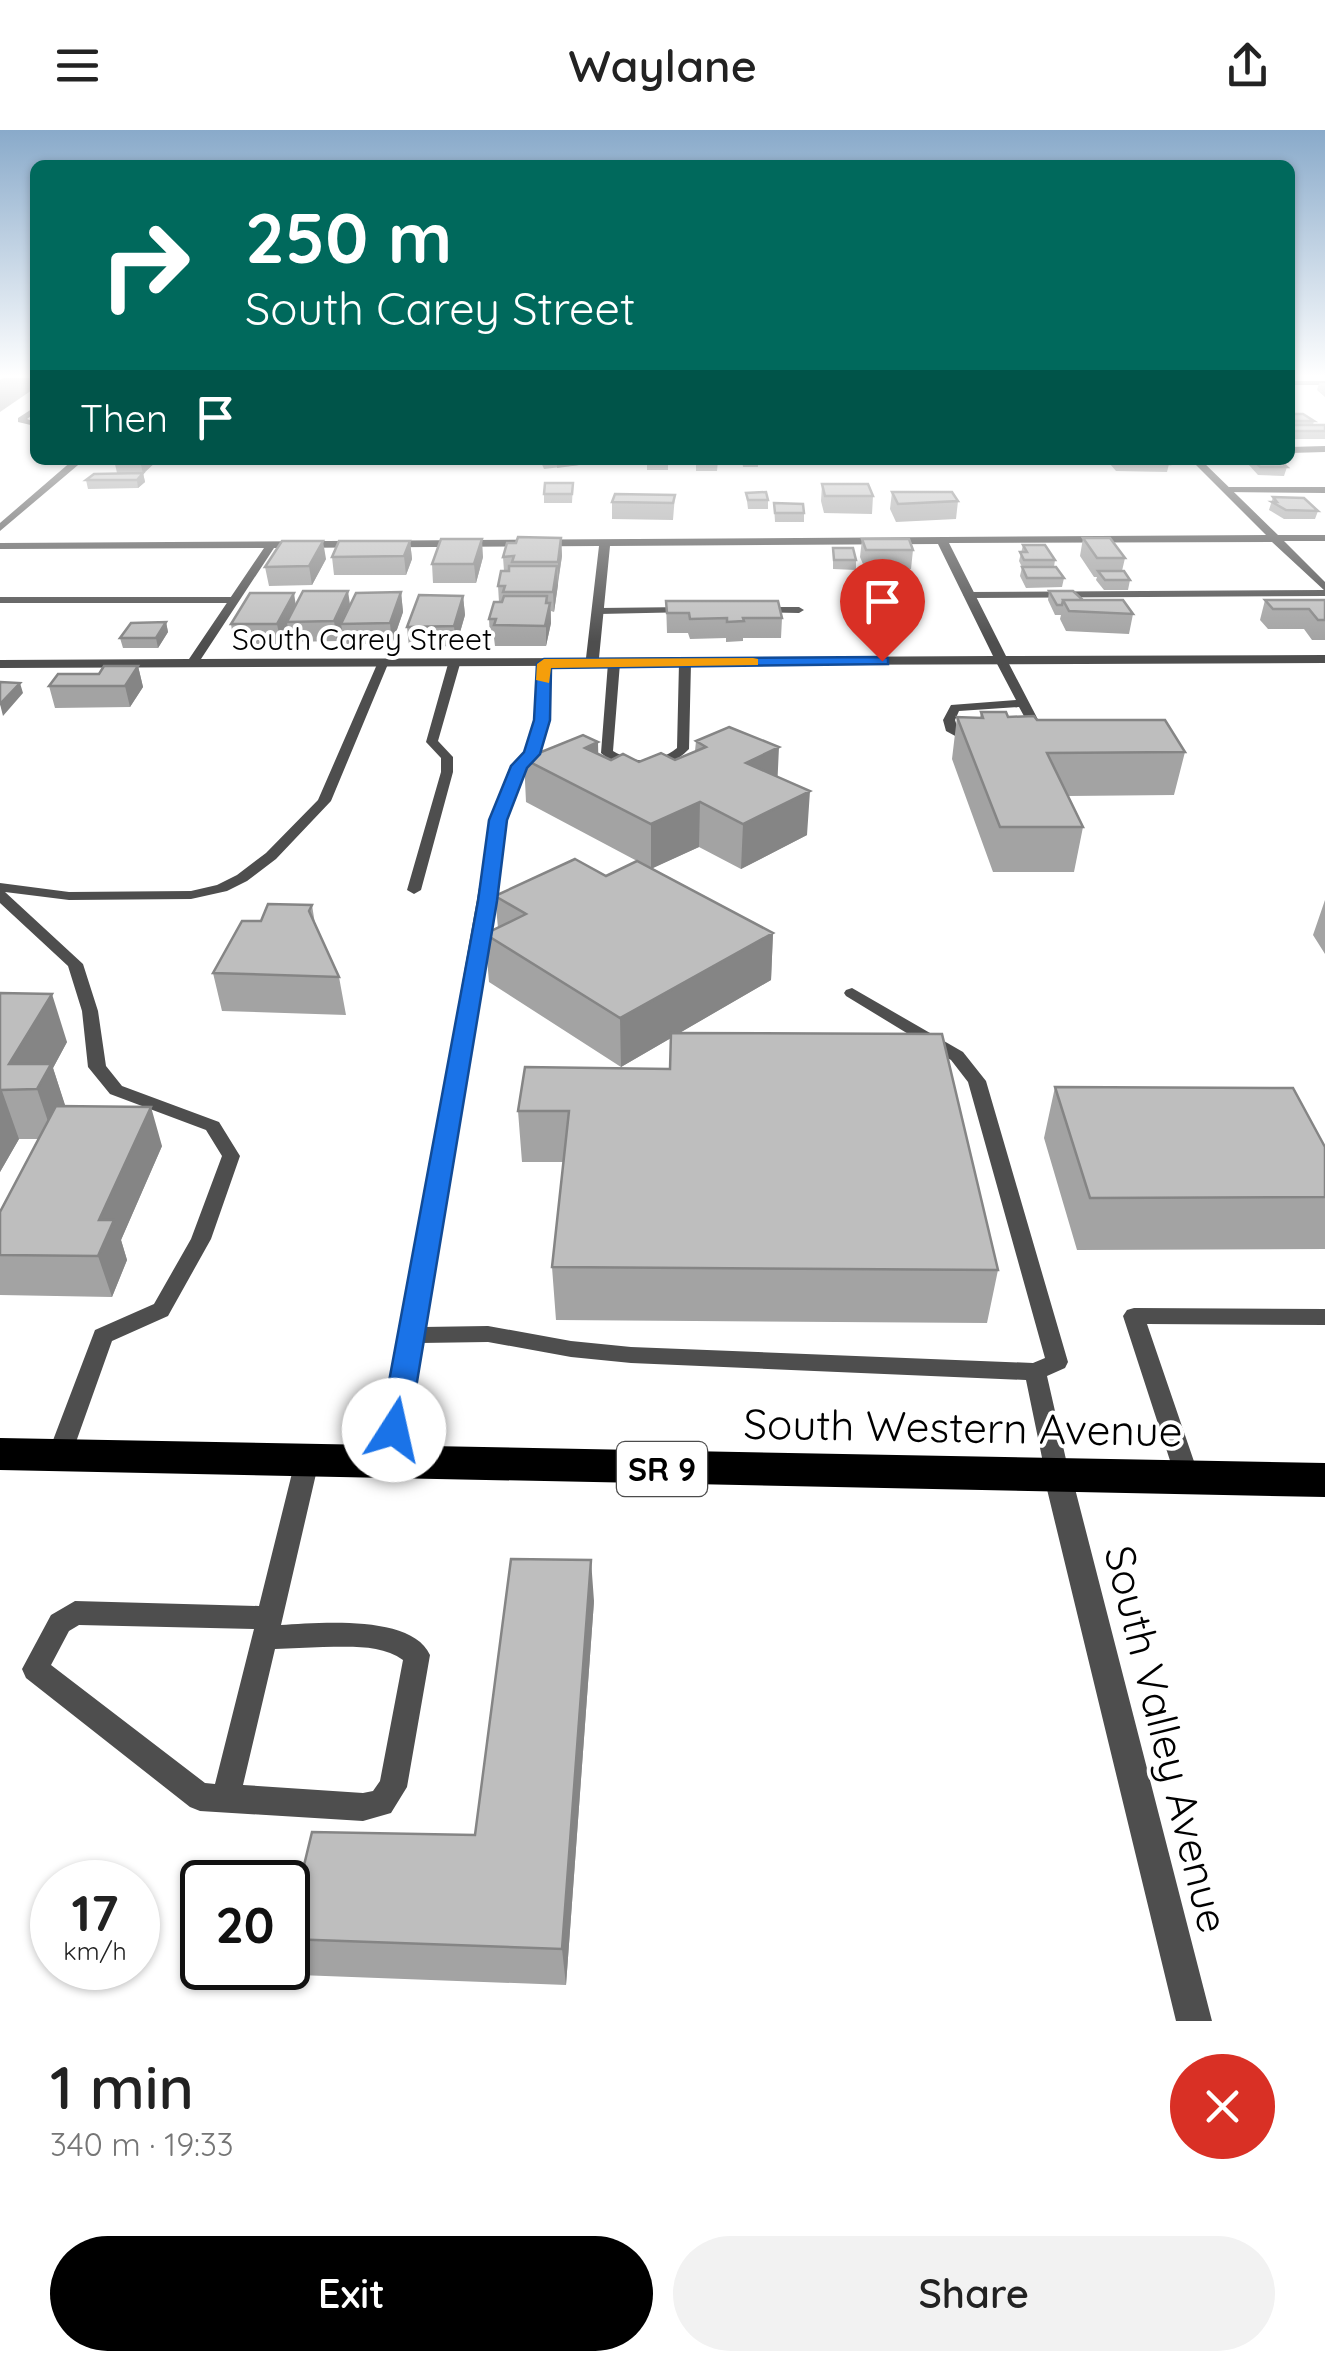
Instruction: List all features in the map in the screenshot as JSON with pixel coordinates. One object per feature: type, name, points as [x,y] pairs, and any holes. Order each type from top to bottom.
[{"type":"highway","name":"South Western Avenue","points":[[0,1454],[1325,1480]]},
{"type":"street","points":[[0,528],[72,466]]},
{"type":"street","points":[[1202,466],[1325,590]]},
{"type":"street","points":[[0,546],[1325,538]]},
{"type":"street","points":[[942,541],[1001,660]]},
{"type":"street","points":[[592,664],[605,542]]},
{"type":"street","points":[[192,664],[270,546]]},
{"type":"street","name":"South Carey Street","points":[[0,664],[1325,658]]},
{"type":"street","name":"South Valley Avenue","points":[[1058,1477],[1194,2021]]},
{"type":"lane","points":[[1227,490],[1325,490]]},
{"type":"lane","points":[[968,595],[1325,590]]},
{"type":"lane","points":[[0,600],[234,600]]},
{"type":"lane","points":[[599,611],[708,610]]},
{"type":"lane","points":[[745,610],[800,610]]},
{"type":"lane","points":[[1001,660],[1040,732],[1040,740],[1028,742]]},
{"type":"lane","points":[[614,664],[608,753],[617,760],[647,764],[676,757],[683,748],[685,663]]},
{"type":"lane","points":[[0,887],[69,896],[192,896],[242,878],[270,856],[324,800],[382,664]]},
{"type":"lane","points":[[414,890],[447,772],[447,757],[432,742],[454,664]]},
{"type":"lane","points":[[389,1462],[498,820],[520,766],[532,754],[542,720],[544,664]]},
{"type":"lane","points":[[985,744],[952,732],[949,720],[954,708],[1025,703]]},
{"type":"lane","points":[[0,895],[76,964],[90,1011],[98,1067],[116,1090],[212,1126],[231,1156],[201,1239],[161,1310],[103,1336],[59,1456]]},
{"type":"lane","points":[[411,1335],[488,1334],[571,1350],[631,1355],[1035,1372],[1057,1362],[978,1081],[957,1056],[852,993]]},
{"type":"lane","points":[[1188,1478],[1134,1316],[1325,1317]]},
{"type":"lane","points":[[1035,1372],[1058,1477]]},
{"type":"lane","points":[[226,1798],[307,1461]]},
{"type":"lane","points":[[75,1613],[266,1628],[376,1637],[403,1642],[416,1655],[393,1788],[381,1803],[363,1806],[200,1797],[35,1669],[60,1622],[75,1613]]},
{"type":"building","points":[[143,473],[137,480],[86,480],[94,474]]},
{"type":"building","points":[[545,483],[573,483],[572,494],[544,494]]},
{"type":"building","points":[[822,484],[868,484],[873,496],[825,496]]},
{"type":"building","points":[[766,492],[768,500],[748,500],[746,493]]},
{"type":"building","points":[[892,492],[952,492],[958,501],[898,504]]},
{"type":"building","points":[[615,494],[675,495],[673,503],[612,502]]},
{"type":"building","points":[[1273,497],[1304,498],[1318,511],[1286,510],[1272,502],[1277,502]]},
{"type":"building","points":[[774,503],[803,504],[804,513],[775,513]]},
{"type":"building","points":[[518,537],[561,538],[558,562],[512,562],[514,556],[503,557],[507,543],[516,543]]},
{"type":"building","points":[[1083,538],[1110,538],[1125,558],[1097,558]]},
{"type":"building","points":[[441,539],[482,539],[474,564],[432,564]]},
{"type":"building","points":[[862,539],[909,539],[913,550],[866,550]]},
{"type":"building","points":[[282,541],[323,541],[309,566],[265,567]]},
{"type":"building","points":[[339,541],[410,541],[404,556],[332,557]]},
{"type":"building","points":[[1023,545],[1045,545],[1055,560],[1024,560],[1020,552],[1027,552]]},
{"type":"building","points":[[833,548],[853,548],[856,560],[834,560]]},
{"type":"building","points":[[509,566],[557,566],[553,592],[503,592],[505,586],[498,586],[501,571],[509,571]]},
{"type":"building","points":[[1022,567],[1056,567],[1064,578],[1027,578]]},
{"type":"building","points":[[1098,571],[1124,571],[1130,580],[1105,580]]},
{"type":"building","points":[[303,591],[348,591],[334,621],[287,622]]},
{"type":"building","points":[[1049,591],[1073,591],[1083,600],[1063,600],[1062,605],[1057,605]]},
{"type":"building","points":[[401,592],[390,623],[341,624],[356,593]]},
{"type":"building","points":[[250,593],[294,593],[277,624],[231,624]]},
{"type":"building","points":[[419,595],[463,596],[454,626],[407,627]]},
{"type":"building","points":[[504,596],[547,596],[546,603],[550,603],[545,626],[494,625],[496,619],[489,619],[494,602],[502,602]]},
{"type":"building","points":[[1063,600],[1123,600],[1133,614],[1069,611]]},
{"type":"building","points":[[1265,600],[1325,600],[1325,620],[1318,620],[1309,609],[1273,609]]},
{"type":"building","points":[[666,601],[778,601],[782,618],[727,622],[727,618],[690,619],[689,613],[667,613]]},
{"type":"building","points":[[166,622],[156,638],[120,638],[131,623]]},
{"type":"building","points":[[104,666],[138,666],[125,686],[49,686],[58,674],[99,674]]},
{"type":"building","points":[[0,682],[20,683],[0,704]]},
{"type":"building","points":[[981,712],[1034,716],[1037,720],[1165,720],[1185,752],[1047,753],[1083,827],[1000,827],[957,717],[983,718]]},
{"type":"building","points":[[729,727],[779,747],[746,763],[810,791],[743,824],[700,802],[651,824],[524,759],[583,735],[598,742],[585,748],[611,760],[623,754],[639,762],[661,753],[675,760],[706,747],[696,741]]},
{"type":"building","points":[[575,859],[606,876],[637,861],[773,933],[620,1018],[485,934],[526,914],[495,896]]},
{"type":"building","points":[[268,904],[312,905],[309,911],[339,977],[213,973],[242,921],[261,921]]},
{"type":"building","points":[[0,993],[52,994],[9,1064],[51,1064],[37,1089],[0,1090]]},
{"type":"building","points":[[671,1033],[942,1034],[998,1270],[552,1267],[569,1111],[518,1111],[525,1067],[670,1069]]},
{"type":"building","points":[[1055,1087],[1293,1088],[1325,1147],[1325,1197],[1090,1198]]},
{"type":"building","points":[[56,1106],[151,1107],[99,1220],[114,1220],[98,1256],[0,1255],[0,1212]]},
{"type":"building","points":[[511,1559],[591,1560],[562,1949],[310,1940],[310,1860],[305,1860],[312,1832],[475,1835]]},
{"type":"slow traffic","points":[[544,680],[544,664],[753,662]]},
{"type":"route","points":[[394,1430],[498,820],[520,766],[532,754],[542,720],[544,664],[882,661]]}]
